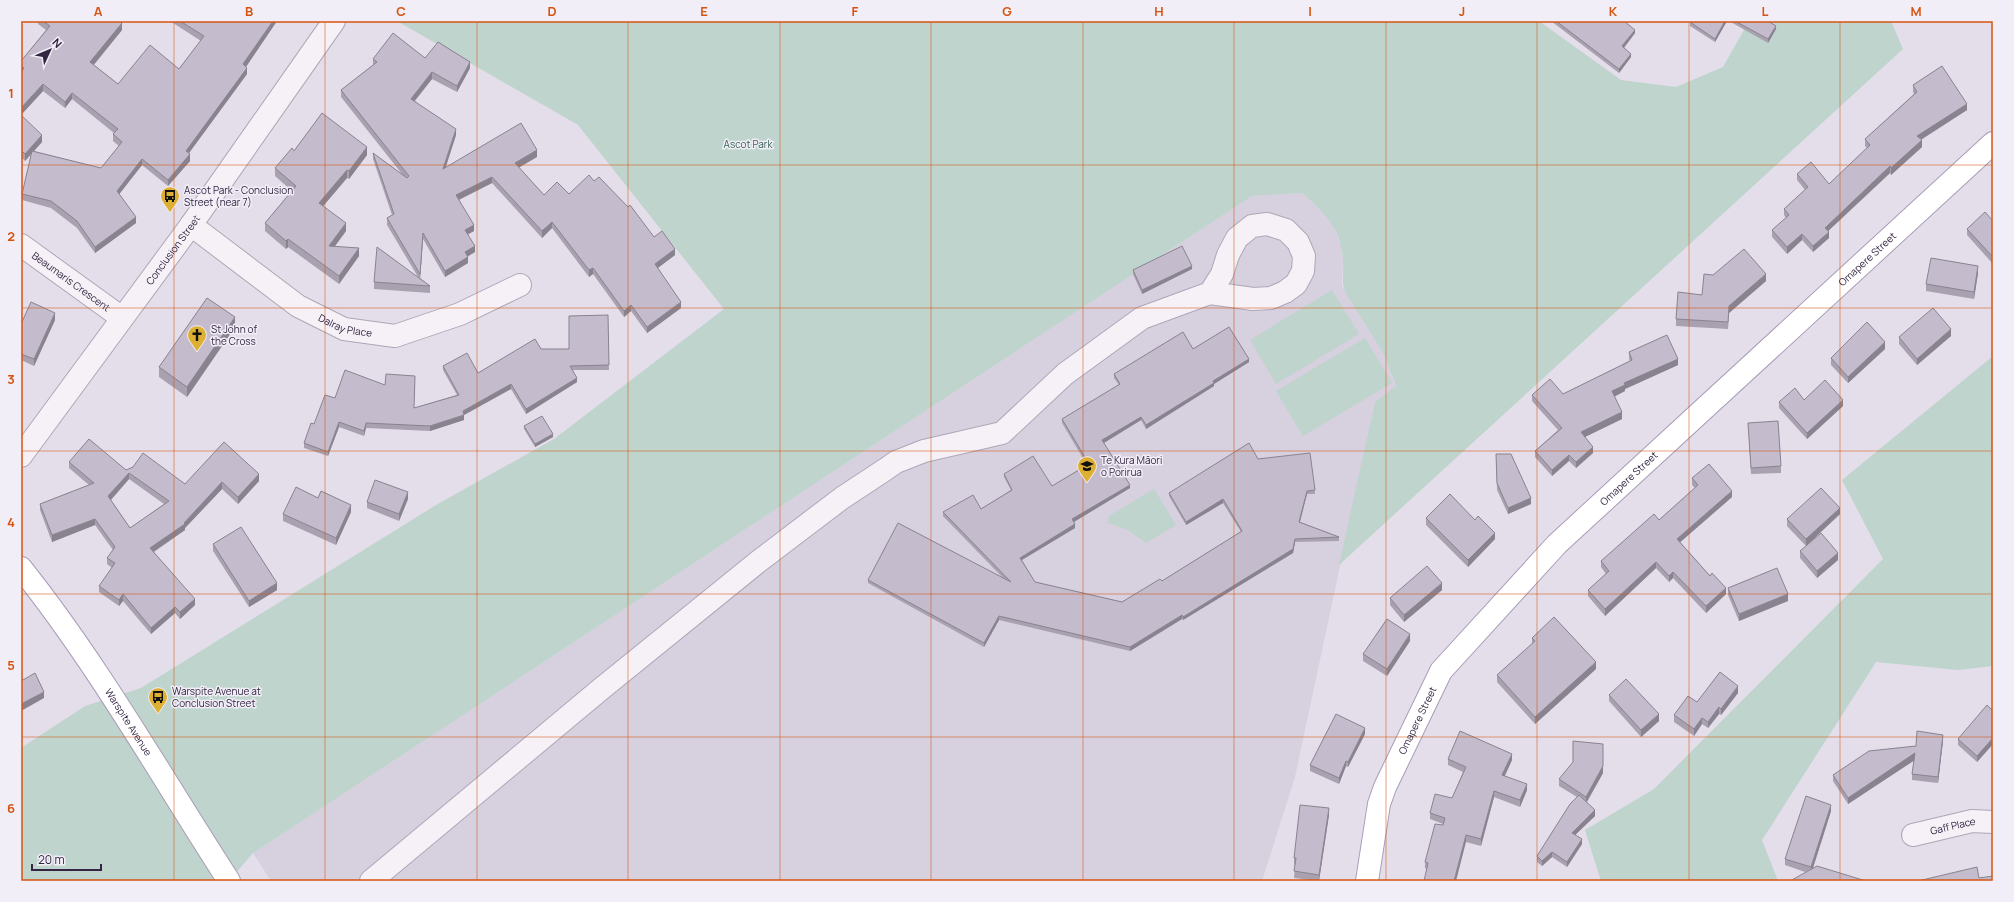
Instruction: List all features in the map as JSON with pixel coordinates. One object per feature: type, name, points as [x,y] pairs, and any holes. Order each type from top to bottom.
[{"type":"main road","name":"Omapere Street","points":[[1366,881],[1379,804],[1384,787],[1441,671],[1557,544],[1993,143]]},
{"type":"main road","name":"Warspite Avenue","points":[[21,568],[54,609],[89,661],[230,881]]},
{"type":"street","name":"Conclusion Street","points":[[21,456],[191,225],[334,21]]},
{"type":"street","name":"Dalray Place","points":[[191,225],[298,306],[344,330],[395,336],[460,314],[520,285]]},
{"type":"street","name":"Beaumaris Crescent","points":[[21,245],[122,318]]},
{"type":"street","points":[[371,881],[601,689],[759,561],[842,498],[896,462],[924,451],[1002,432],[1065,374],[1142,318],[1210,293]]},
{"type":"street","name":"Gaff Place","points":[[1913,835],[1972,821],[1993,822]]},
{"type":"shaded area","name":"Te Kura Māori o Porirua","points":[[1302,193],[1323,212],[1334,227],[1341,246],[1343,262],[1342,285],[1383,353],[1396,387],[1375,402],[1295,777],[1262,881],[271,881],[253,853],[1252,196]]},
{"type":"green space","name":"Ascot Park","points":[[397,21],[1539,21],[1621,80],[1676,87],[1723,67],[1749,21],[1891,21],[1903,49],[1339,565],[1375,402],[1396,386],[1383,353],[1345,292],[1343,284],[1342,249],[1335,230],[1325,215],[1302,193],[1252,196],[253,853],[229,881],[21,881],[21,748],[85,706],[141,688],[436,505],[554,439],[724,309],[578,125]]},
{"type":"green space","points":[[1332,290],[1359,334],[1276,384],[1250,340]]},
{"type":"green space","points":[[1365,338],[1392,383],[1303,436],[1276,391]]},
{"type":"green space","points":[[1993,356],[1993,666],[1958,670],[1876,662],[1762,840],[1778,881],[1601,881],[1585,830],[1654,789],[1883,559],[1842,480]]},
{"type":"green space","points":[[1154,489],[1176,525],[1146,543],[1128,530],[1108,523],[1109,516]]},
{"type":"building","points":[[43,21],[119,21],[122,23],[90,62],[118,84],[150,45],[179,69],[204,36],[180,21],[273,21],[243,64],[247,68],[186,151],[190,154],[168,180],[142,159],[117,191],[136,217],[95,247],[77,221],[51,201],[22,194],[32,151],[101,168],[122,142],[113,134],[118,129],[72,93],[65,102],[43,84],[21,108],[21,72],[24,68],[21,66],[21,61],[50,26]]},
{"type":"building","points":[[1556,21],[1624,21],[1635,30],[1622,46],[1631,54],[1619,69]]},
{"type":"building","points":[[1725,21],[1715,39],[1690,22]]},
{"type":"building","points":[[1735,21],[1768,21],[1776,26],[1768,39]]},
{"type":"building","points":[[393,33],[425,58],[438,42],[470,62],[457,86],[432,72],[411,99],[456,129],[443,169],[521,123],[537,150],[515,163],[544,195],[557,182],[569,194],[589,175],[594,181],[599,177],[628,207],[630,205],[654,237],[662,231],[675,249],[655,264],[681,302],[647,327],[631,305],[624,311],[593,268],[589,270],[552,222],[542,231],[492,177],[456,195],[474,225],[465,230],[475,246],[465,252],[468,257],[445,271],[423,233],[420,274],[387,218],[394,214],[373,153],[407,178],[409,176],[341,90],[377,62],[373,59]]},
{"type":"building","points":[[1942,66],[1967,104],[1917,136],[1922,140],[1891,168],[1890,166],[1825,228],[1829,232],[1813,246],[1802,234],[1787,247],[1772,230],[1789,215],[1784,209],[1808,187],[1797,174],[1811,162],[1829,184],[1870,145],[1865,139],[1917,92],[1913,85]]},
{"type":"building","points":[[322,113],[367,147],[349,171],[347,170],[319,203],[346,223],[329,246],[359,248],[339,276],[288,239],[286,241],[265,223],[296,186],[275,168],[292,148],[294,151]]},
{"type":"building","points":[[21,115],[42,135],[25,154],[21,150]]},
{"type":"building","points":[[1985,212],[1993,221],[1993,257],[1967,229]]},
{"type":"building","points":[[1182,246],[1192,266],[1142,290],[1133,270]]},
{"type":"building","points":[[377,247],[430,286],[374,282]]},
{"type":"building","points":[[1744,249],[1766,274],[1729,306],[1728,322],[1676,319],[1678,292],[1702,295],[1704,274],[1713,275]]},
{"type":"building","points":[[1931,258],[1978,266],[1974,292],[1926,284]]},
{"type":"building","name":"St John of the Cross","points":[[207,298],[235,317],[187,387],[159,367]]},
{"type":"building","points":[[31,302],[55,313],[34,359],[21,354],[21,324]]},
{"type":"building","points":[[1933,308],[1951,329],[1917,359],[1899,337]]},
{"type":"building","points":[[608,315],[609,365],[570,366],[577,378],[526,409],[511,384],[463,411],[464,415],[430,426],[366,423],[364,431],[339,422],[328,452],[304,443],[311,423],[314,424],[325,395],[335,398],[345,370],[385,385],[386,374],[415,376],[414,408],[459,395],[443,366],[467,353],[478,373],[535,339],[541,349],[569,349],[569,316]]},
{"type":"building","points":[[1867,322],[1885,342],[1848,377],[1831,358]]},
{"type":"building","points":[[1229,327],[1249,359],[1213,381],[1214,383],[1146,425],[1141,417],[1102,440],[1130,485],[1072,519],[1075,524],[1020,558],[1035,582],[1122,602],[1160,579],[1162,581],[1242,531],[1223,499],[1186,522],[1169,493],[1249,443],[1258,459],[1310,453],[1315,490],[1307,491],[1299,522],[1339,537],[1295,539],[1293,549],[1183,617],[1182,615],[1130,647],[999,616],[984,643],[868,580],[898,523],[1011,582],[943,512],[973,495],[981,509],[1012,490],[1004,474],[1033,456],[1052,486],[1089,464],[1062,419],[1120,384],[1114,374],[1183,332],[1193,349]]},
{"type":"building","points":[[1667,335],[1678,359],[1624,383],[1625,385],[1612,391],[1622,412],[1581,432],[1593,447],[1576,462],[1569,455],[1552,470],[1535,451],[1562,428],[1532,395],[1550,379],[1563,394],[1632,360],[1629,352]]},
{"type":"building","points":[[1825,380],[1843,400],[1807,433],[1779,402],[1795,388],[1804,400]]},
{"type":"building","points":[[542,416],[553,434],[535,444],[524,426]]},
{"type":"building","points":[[1778,421],[1781,466],[1751,468],[1748,423]]},
{"type":"building","points":[[89,439],[126,470],[133,467],[143,453],[185,484],[224,442],[259,474],[238,497],[222,482],[184,523],[185,524],[150,548],[195,599],[180,612],[175,607],[151,628],[123,594],[119,600],[99,586],[115,563],[107,558],[115,547],[95,519],[52,535],[40,504],[94,483],[69,462]],"holes":[[[129,473],[169,501],[130,528],[108,496]]]},
{"type":"building","points":[[1496,454],[1511,454],[1531,498],[1508,508],[1497,483]]},
{"type":"building","points":[[1709,464],[1732,491],[1677,539],[1710,576],[1712,573],[1726,588],[1706,606],[1673,572],[1669,576],[1656,562],[1605,609],[1588,590],[1609,571],[1601,561],[1654,514],[1659,520],[1698,485],[1692,478]]},
{"type":"building","points":[[375,480],[408,492],[399,514],[367,502]]},
{"type":"building","points":[[296,487],[318,498],[321,491],[351,505],[336,538],[283,514]]},
{"type":"building","points":[[1821,488],[1840,508],[1806,539],[1787,519]]},
{"type":"building","points":[[1450,494],[1475,520],[1478,516],[1495,533],[1468,560],[1426,518]]},
{"type":"building","points":[[241,527],[277,583],[249,601],[213,544]]},
{"type":"building","points":[[1821,533],[1838,553],[1817,571],[1800,551]]},
{"type":"building","points":[[1427,566],[1442,583],[1404,615],[1390,598]]},
{"type":"building","points":[[1777,568],[1788,594],[1739,614],[1728,588]]},
{"type":"building","points":[[1554,617],[1596,662],[1535,717],[1497,675],[1535,641],[1532,638]]},
{"type":"building","points":[[1387,619],[1410,634],[1387,669],[1363,654]]},
{"type":"building","points":[[1720,672],[1738,686],[1721,709],[1719,707],[1708,722],[1702,718],[1694,729],[1674,715],[1688,696],[1697,702]]},
{"type":"building","points":[[35,673],[44,692],[21,704],[21,676],[23,680]]},
{"type":"building","points":[[1626,679],[1659,714],[1641,730],[1609,695]]},
{"type":"building","points":[[1987,705],[1993,711],[1993,738],[1977,756],[1958,739]]},
{"type":"building","points":[[1336,714],[1365,728],[1348,762],[1346,761],[1339,778],[1310,765]]},
{"type":"building","points":[[1460,731],[1512,754],[1502,775],[1527,784],[1520,800],[1494,791],[1481,839],[1466,835],[1454,881],[1424,881],[1428,863],[1425,862],[1435,824],[1443,825],[1445,818],[1430,813],[1435,794],[1452,798],[1466,767],[1448,759]]},
{"type":"building","points":[[1917,731],[1943,735],[1938,777],[1912,774],[1915,753],[1848,798],[1833,775],[1869,751],[1916,746]]},
{"type":"building","points":[[1573,741],[1603,744],[1603,766],[1586,797],[1559,779],[1573,762]]},
{"type":"building","points":[[1579,795],[1595,810],[1572,833],[1582,839],[1567,862],[1552,852],[1542,861],[1537,856],[1570,804]]},
{"type":"building","points":[[1806,796],[1831,805],[1811,867],[1785,859]]},
{"type":"building","points":[[1300,805],[1329,808],[1319,875],[1294,871]]},
{"type":"building","points":[[1817,866],[1866,881],[1790,881]]},
{"type":"building","points":[[1977,867],[1979,878],[1993,876],[1993,881],[1918,881]]},
{"type":"place","name":"Ascot Park - Conclusion Street (near 7)","points":[[170,213]]},
{"type":"place","name":"St John of the Cross","points":[[197,352]]},
{"type":"place","name":"Te Kura Māori o Porirua","points":[[1087,483]]},
{"type":"place","name":"Warspite Avenue at Conclusion Street","points":[[158,714]]}]
